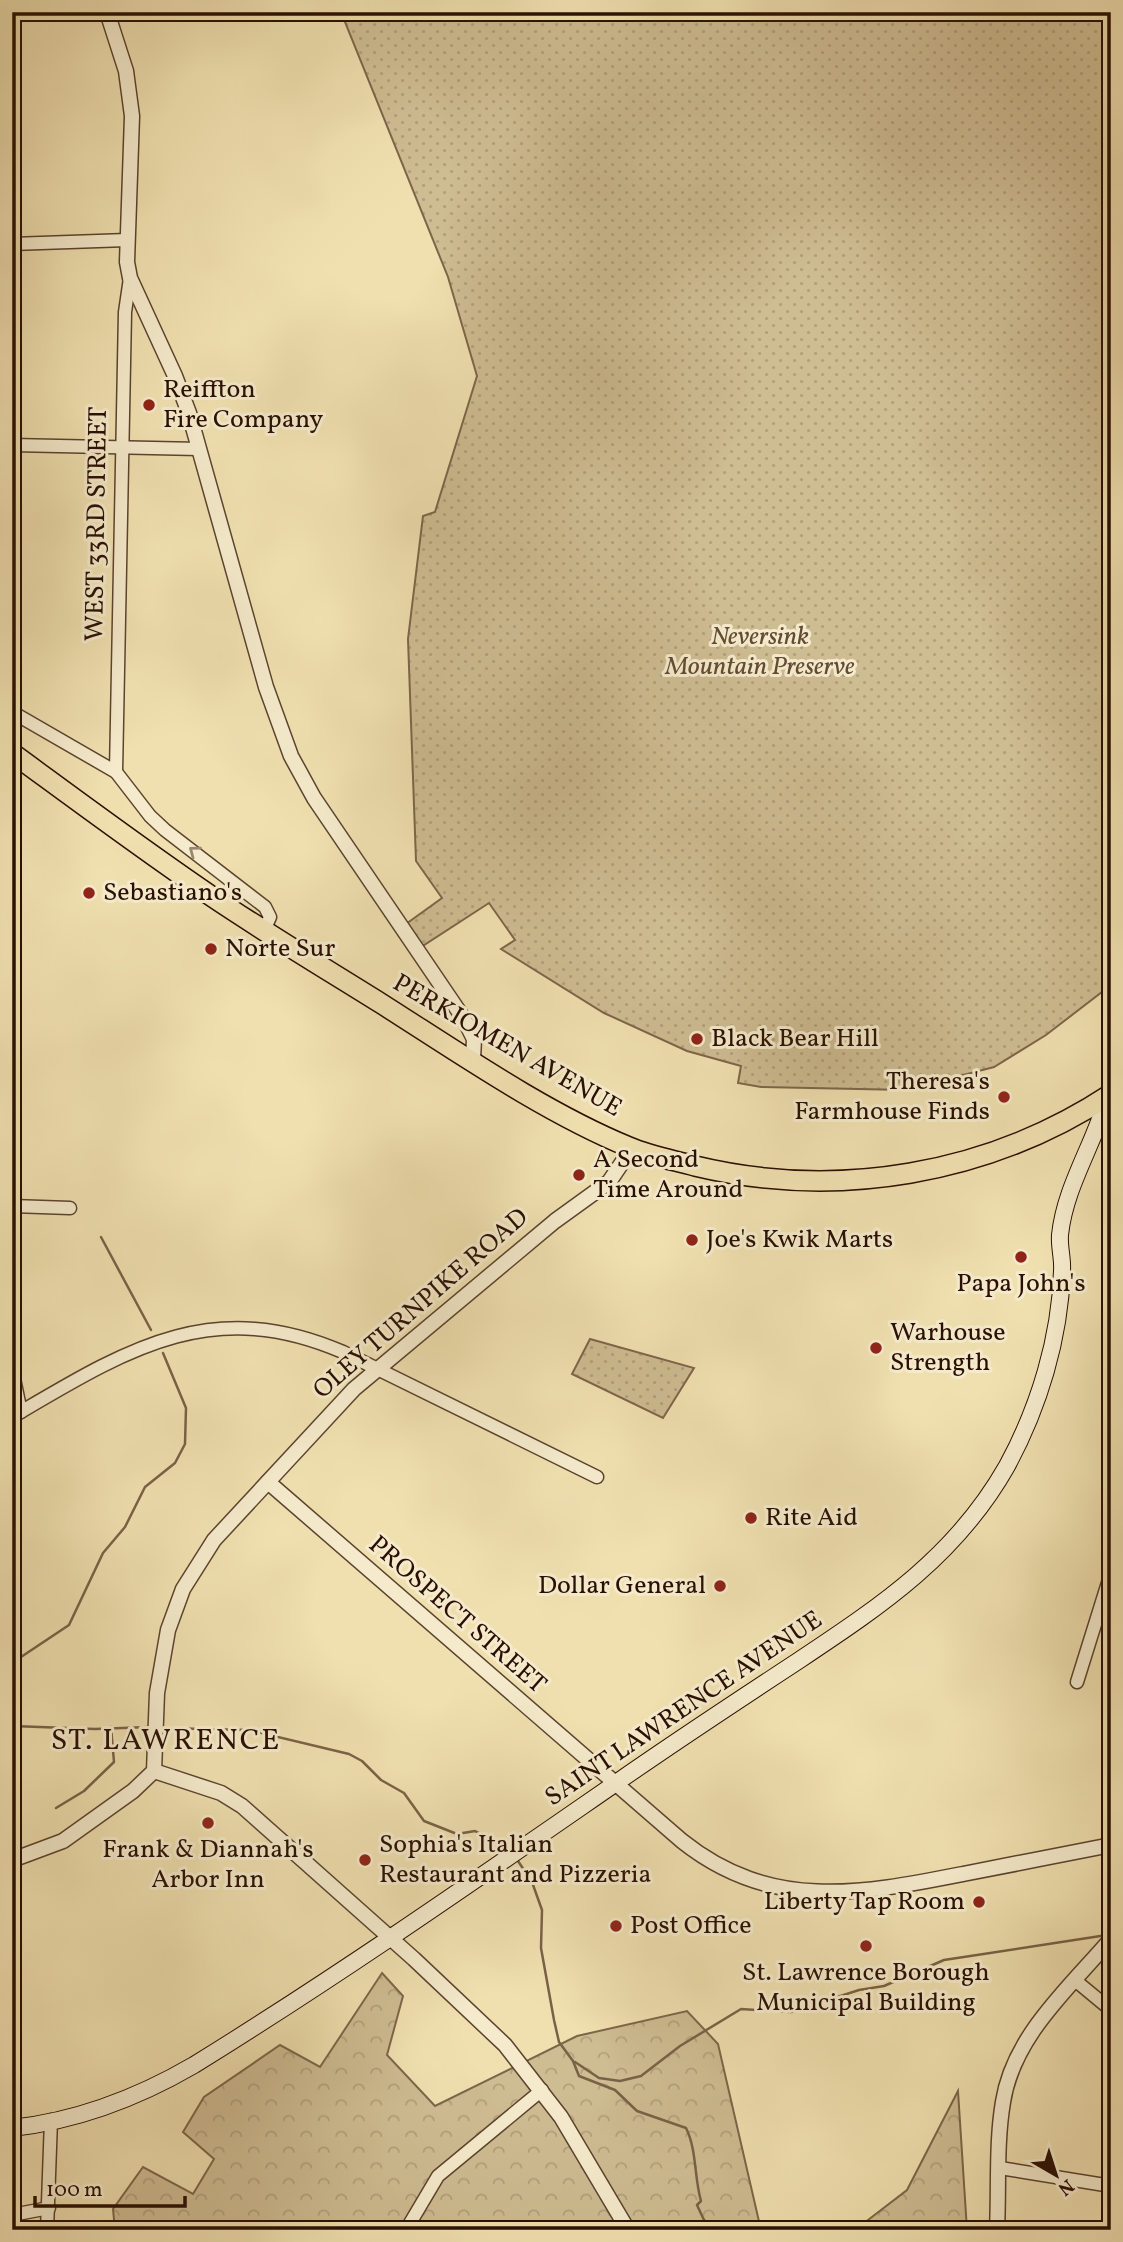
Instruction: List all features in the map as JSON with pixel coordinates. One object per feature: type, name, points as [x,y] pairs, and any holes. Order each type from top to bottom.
[{"type":"main road","name":"PERKIOMEN AVENUE","points":[[12,754],[264,931],[561,1114],[632,1148],[707,1169],[757,1178],[813,1182],[879,1178],[941,1168],[1006,1148],[1056,1126],[1109,1095]]},
{"type":"main road","name":"SAINT LAWRENCE AVENUE","points":[[12,2128],[120,2101],[179,2074],[390,1939],[890,1599],[942,1552],[976,1513],[1007,1465],[1043,1380],[1059,1308],[1063,1269],[1060,1236],[1076,1175],[1109,1095]]},
{"type":"street","points":[[110,13],[126,71],[131,105],[127,240],[130,278],[175,376],[199,449],[266,687],[287,747],[314,798],[464,1019],[474,1039],[473,1059]]},
{"type":"street","points":[[12,244],[127,240]]},
{"type":"street","name":"WEST 33RD STREET","points":[[116,772],[125,312],[130,278]]},
{"type":"street","points":[[12,445],[199,449]]},
{"type":"street","points":[[12,647],[12,655]]},
{"type":"street","points":[[12,712],[116,772],[164,830],[265,907],[270,917],[264,931]]},
{"type":"street","name":"OLEY TURNPIKE ROAD","points":[[154,1771],[164,1647],[183,1590],[214,1540],[345,1398],[377,1368],[555,1221],[609,1182],[632,1148]]},
{"type":"street","points":[[12,1206],[70,1209]]},
{"type":"street","points":[[12,1305],[13,1374],[17,1414],[135,1350],[171,1336],[201,1330],[266,1328],[324,1343],[597,1477]]},
{"type":"street","name":"PROSPECT STREET","points":[[268,1482],[682,1841],[713,1862],[754,1881],[792,1891],[834,1894],[880,1890],[1111,1845]]},
{"type":"street","points":[[1077,1682],[1111,1573]]},
{"type":"street","points":[[12,1860],[63,1841],[133,1791],[154,1771],[202,1786],[242,1806],[497,2037],[542,2090],[628,2230]]},
{"type":"street","points":[[997,2230],[1003,2102],[1009,2080],[1028,2037],[1111,1939]]},
{"type":"street","points":[[1076,1981],[1111,2010]]},
{"type":"street","points":[[406,2230],[438,2176],[542,2090]]},
{"type":"street","points":[[47,2230],[51,2120]]},
{"type":"street","points":[[1000,2168],[1111,2186]]},
{"type":"street","points":[[12,2215],[48,2208]]},
{"type":"green space","name":"Neversink Mountain Preserve","points":[[341,12],[1111,12],[1111,985],[1046,1035],[994,1067],[906,1090],[761,1087],[738,1083],[741,1066],[687,1051],[604,1013],[501,949],[515,940],[489,903],[421,947],[406,924],[442,898],[416,861],[408,639],[423,516],[435,512],[477,376],[448,277]]},
{"type":"green space","points":[[590,1339],[694,1368],[663,1418],[572,1374]]},
{"type":"green space","points":[[382,1973],[403,1996],[387,2055],[435,2106],[577,2036],[687,2011],[718,2044],[761,2230],[115,2230],[113,2209],[143,2167],[193,2194],[214,2159],[183,2132],[204,2097],[280,2045],[320,2067]]},
{"type":"green space","points":[[958,2091],[967,2230],[855,2230],[907,2190]]},
{"type":"waterway","points":[[101,1237],[151,1330]]},
{"type":"waterway","points":[[12,1663],[69,1625],[103,1553],[125,1527],[145,1487],[175,1463],[185,1444],[186,1408],[163,1353]]},
{"type":"waterway","points":[[12,1726],[95,1729],[150,1727]]},
{"type":"waterway","points":[[56,1808],[84,1791],[114,1762],[111,1727]]},
{"type":"waterway","points":[[160,1728],[249,1730],[349,1754],[362,1761],[381,1780],[404,1793],[424,1821],[457,1834],[475,1831],[511,1850]]},
{"type":"waterway","points":[[516,1858],[532,1882],[542,1910],[541,1948],[559,2042],[573,2061],[579,2076],[615,2090],[637,2111],[686,2128],[692,2145],[701,2201],[697,2205],[704,2220],[718,2230]]},
{"type":"waterway","points":[[575,2062],[599,2078],[620,2081],[641,2076],[680,2046],[741,2009],[791,2012],[859,1990],[884,1986],[944,1960],[1107,1935]]},
{"type":"place","name":"Reiffton Fire Company","points":[[149,405]]},
{"type":"place","name":"Sebastiano's","points":[[89,893]]},
{"type":"place","name":"Norte Sur","points":[[211,949]]},
{"type":"place","name":"Black Bear Hill","points":[[697,1039]]},
{"type":"place","name":"Theresa's Farmhouse Finds","points":[[1004,1097]]},
{"type":"place","name":"A Second Time Around","points":[[579,1175]]},
{"type":"place","name":"Joe's Kwik Marts","points":[[692,1240]]},
{"type":"place","name":"Papa John's","points":[[1021,1257]]},
{"type":"place","name":"Warhouse Strength","points":[[876,1348]]},
{"type":"place","name":"Rite Aid","points":[[751,1518]]},
{"type":"place","name":"Dollar General","points":[[720,1586]]},
{"type":"place","name":"Frank & Diannah's Arbor Inn","points":[[208,1823]]},
{"type":"place","name":"Sophia's Italian Restaurant and Pizzeria","points":[[365,1860]]},
{"type":"place","name":"Liberty Tap Room","points":[[979,1902]]},
{"type":"place","name":"Post Office","points":[[616,1926]]},
{"type":"place","name":"St. Lawrence Borough Municipal Building","points":[[866,1946]]},
{"type":"district","name":"ST. LAWRENCE","points":[[166,1741]]}]
